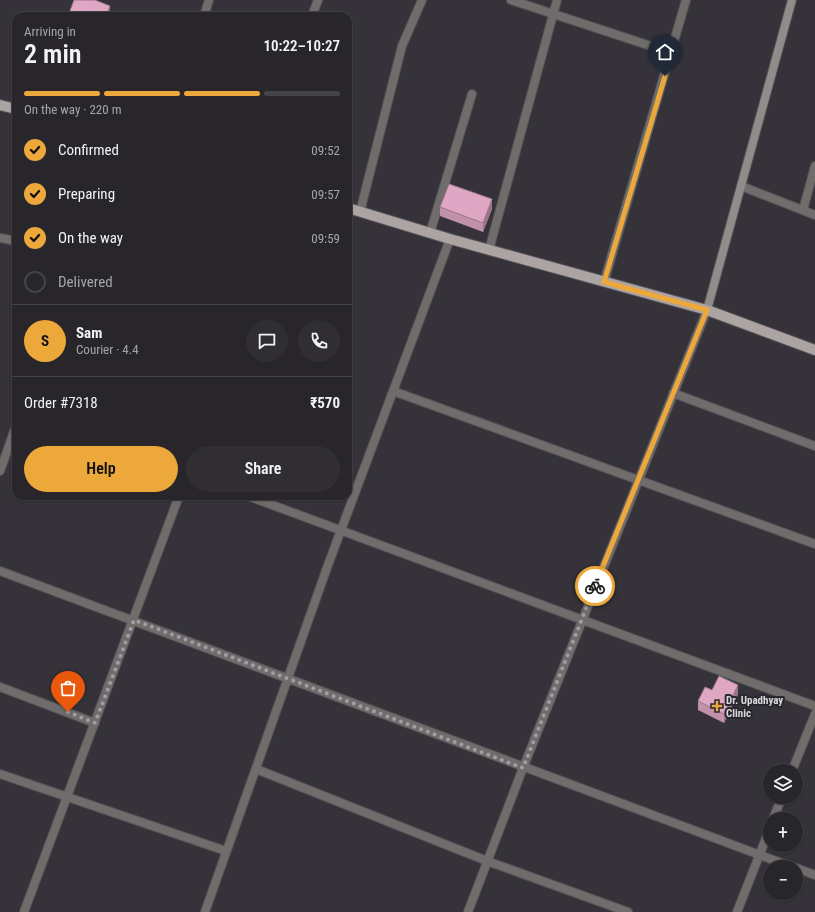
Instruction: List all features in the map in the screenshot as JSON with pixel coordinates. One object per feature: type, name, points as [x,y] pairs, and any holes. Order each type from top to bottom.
[{"type":"main road","points":[[0,105],[12,109]]},
{"type":"main road","points":[[352,209],[450,239],[707,310],[815,350]]},
{"type":"street","points":[[205,12],[209,0]]},
{"type":"street","points":[[314,12],[318,0]]},
{"type":"street","points":[[360,212],[402,46],[422,0]]},
{"type":"street","points":[[511,0],[672,53]]},
{"type":"street","points":[[490,250],[557,0]]},
{"type":"street","points":[[604,282],[672,53],[686,0]]},
{"type":"street","points":[[468,912],[582,619],[707,310],[792,0]]},
{"type":"street","points":[[430,233],[472,94]]},
{"type":"street","points":[[803,210],[815,166]]},
{"type":"street","points":[[741,186],[815,215]]},
{"type":"street","points":[[0,238],[12,240]]},
{"type":"street","points":[[205,912],[287,679],[450,239]]},
{"type":"street","points":[[393,391],[815,544]]},
{"type":"street","points":[[673,393],[815,446]]},
{"type":"street","points":[[0,471],[12,437]]},
{"type":"street","points":[[24,912],[178,500]]},
{"type":"street","points":[[259,500],[815,706]]},
{"type":"street","points":[[0,571],[134,620],[523,768],[773,860]]},
{"type":"street","points":[[0,686],[95,723]]},
{"type":"street","points":[[795,764],[815,714]]},
{"type":"street","points":[[256,769],[487,861],[628,912]]},
{"type":"street","points":[[0,774],[226,851]]},
{"type":"street","points":[[737,912],[763,845]]},
{"type":"street","points":[[803,871],[815,875]]},
{"type":"building","points":[[74,0],[95,0],[110,6],[108,12],[70,12]]},
{"type":"building","points":[[449,184],[492,199],[483,223],[440,207]]},
{"type":"building","points":[[719,676],[738,685],[724,714],[698,701],[705,687],[712,690]]},
{"type":"way so far","points":[[68,712],[95,723],[134,620],[523,768],[595,586]]},
{"type":"place","name":"Dr. Upadhyay Clinic","points":[[717,706]]},
{"type":"route","points":[[595,586],[707,310],[604,282],[665,76]]}]
